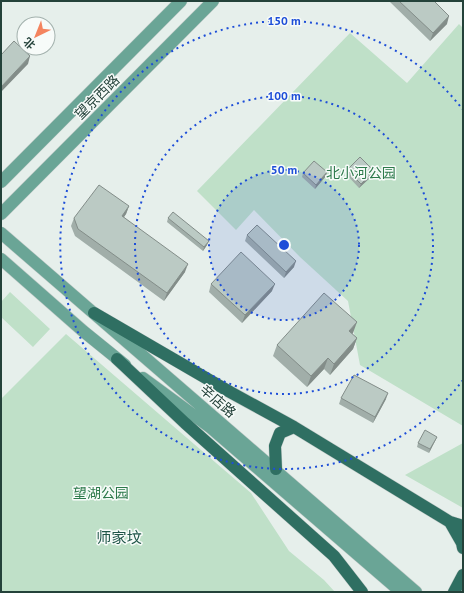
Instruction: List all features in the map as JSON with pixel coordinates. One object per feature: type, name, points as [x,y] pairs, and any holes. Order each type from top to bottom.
[{"type":"highway","points":[[94,313],[230,392],[294,427],[450,522],[463,526]]},
{"type":"highway","points":[[117,359],[185,423],[334,556],[362,592]]},
{"type":"highway","points":[[276,470],[275,446],[280,434],[294,427]]},
{"type":"highway","points":[[450,522],[462,543],[463,548]]},
{"type":"highway","points":[[454,592],[463,575]]},
{"type":"main road","name":"望京西路","points":[[1,182],[182,1]]},
{"type":"main road","name":"望京西路","points":[[1,214],[213,1]]},
{"type":"main road","name":"辛店路","points":[[1,233],[416,592]]},
{"type":"main road","name":"辛店路","points":[[1,259],[117,359],[211,428],[401,592]]},
{"type":"green space","name":"北小河公园","points":[[459,24],[463,28],[463,426],[360,365],[348,301],[300,257],[254,210],[236,230],[197,191],[350,33],[407,83]]},
{"type":"green space","points":[[10,292],[50,329],[33,347],[1,317],[1,302]]},
{"type":"green space","name":"望湖公园","points":[[66,334],[251,493],[289,551],[324,580],[335,592],[1,592],[1,399]]},
{"type":"green space","points":[[463,443],[463,508],[405,475]]},
{"type":"building","points":[[399,1],[434,1],[449,16],[433,33]]},
{"type":"building","points":[[14,41],[16,43],[16,56],[30,56],[1,87],[1,55]]},
{"type":"building","points":[[360,157],[374,171],[361,184],[347,170]]},
{"type":"building","points":[[314,161],[327,172],[316,185],[303,173]]},
{"type":"building","points":[[99,185],[129,206],[122,216],[188,264],[167,293],[78,229],[74,218]]},
{"type":"building","points":[[173,212],[209,241],[204,247],[168,218]]},
{"type":"building","points":[[257,225],[296,261],[286,272],[247,235]]},
{"type":"building","points":[[241,252],[275,284],[245,315],[211,284]]},
{"type":"building","points":[[324,293],[357,322],[349,331],[357,338],[334,364],[328,358],[311,376],[277,345]]},
{"type":"building","points":[[354,375],[388,393],[375,417],[341,398]]},
{"type":"building","points":[[425,430],[437,437],[430,449],[418,443]]},
{"type":"district","name":"师家坟","points":[[119,538]]}]
